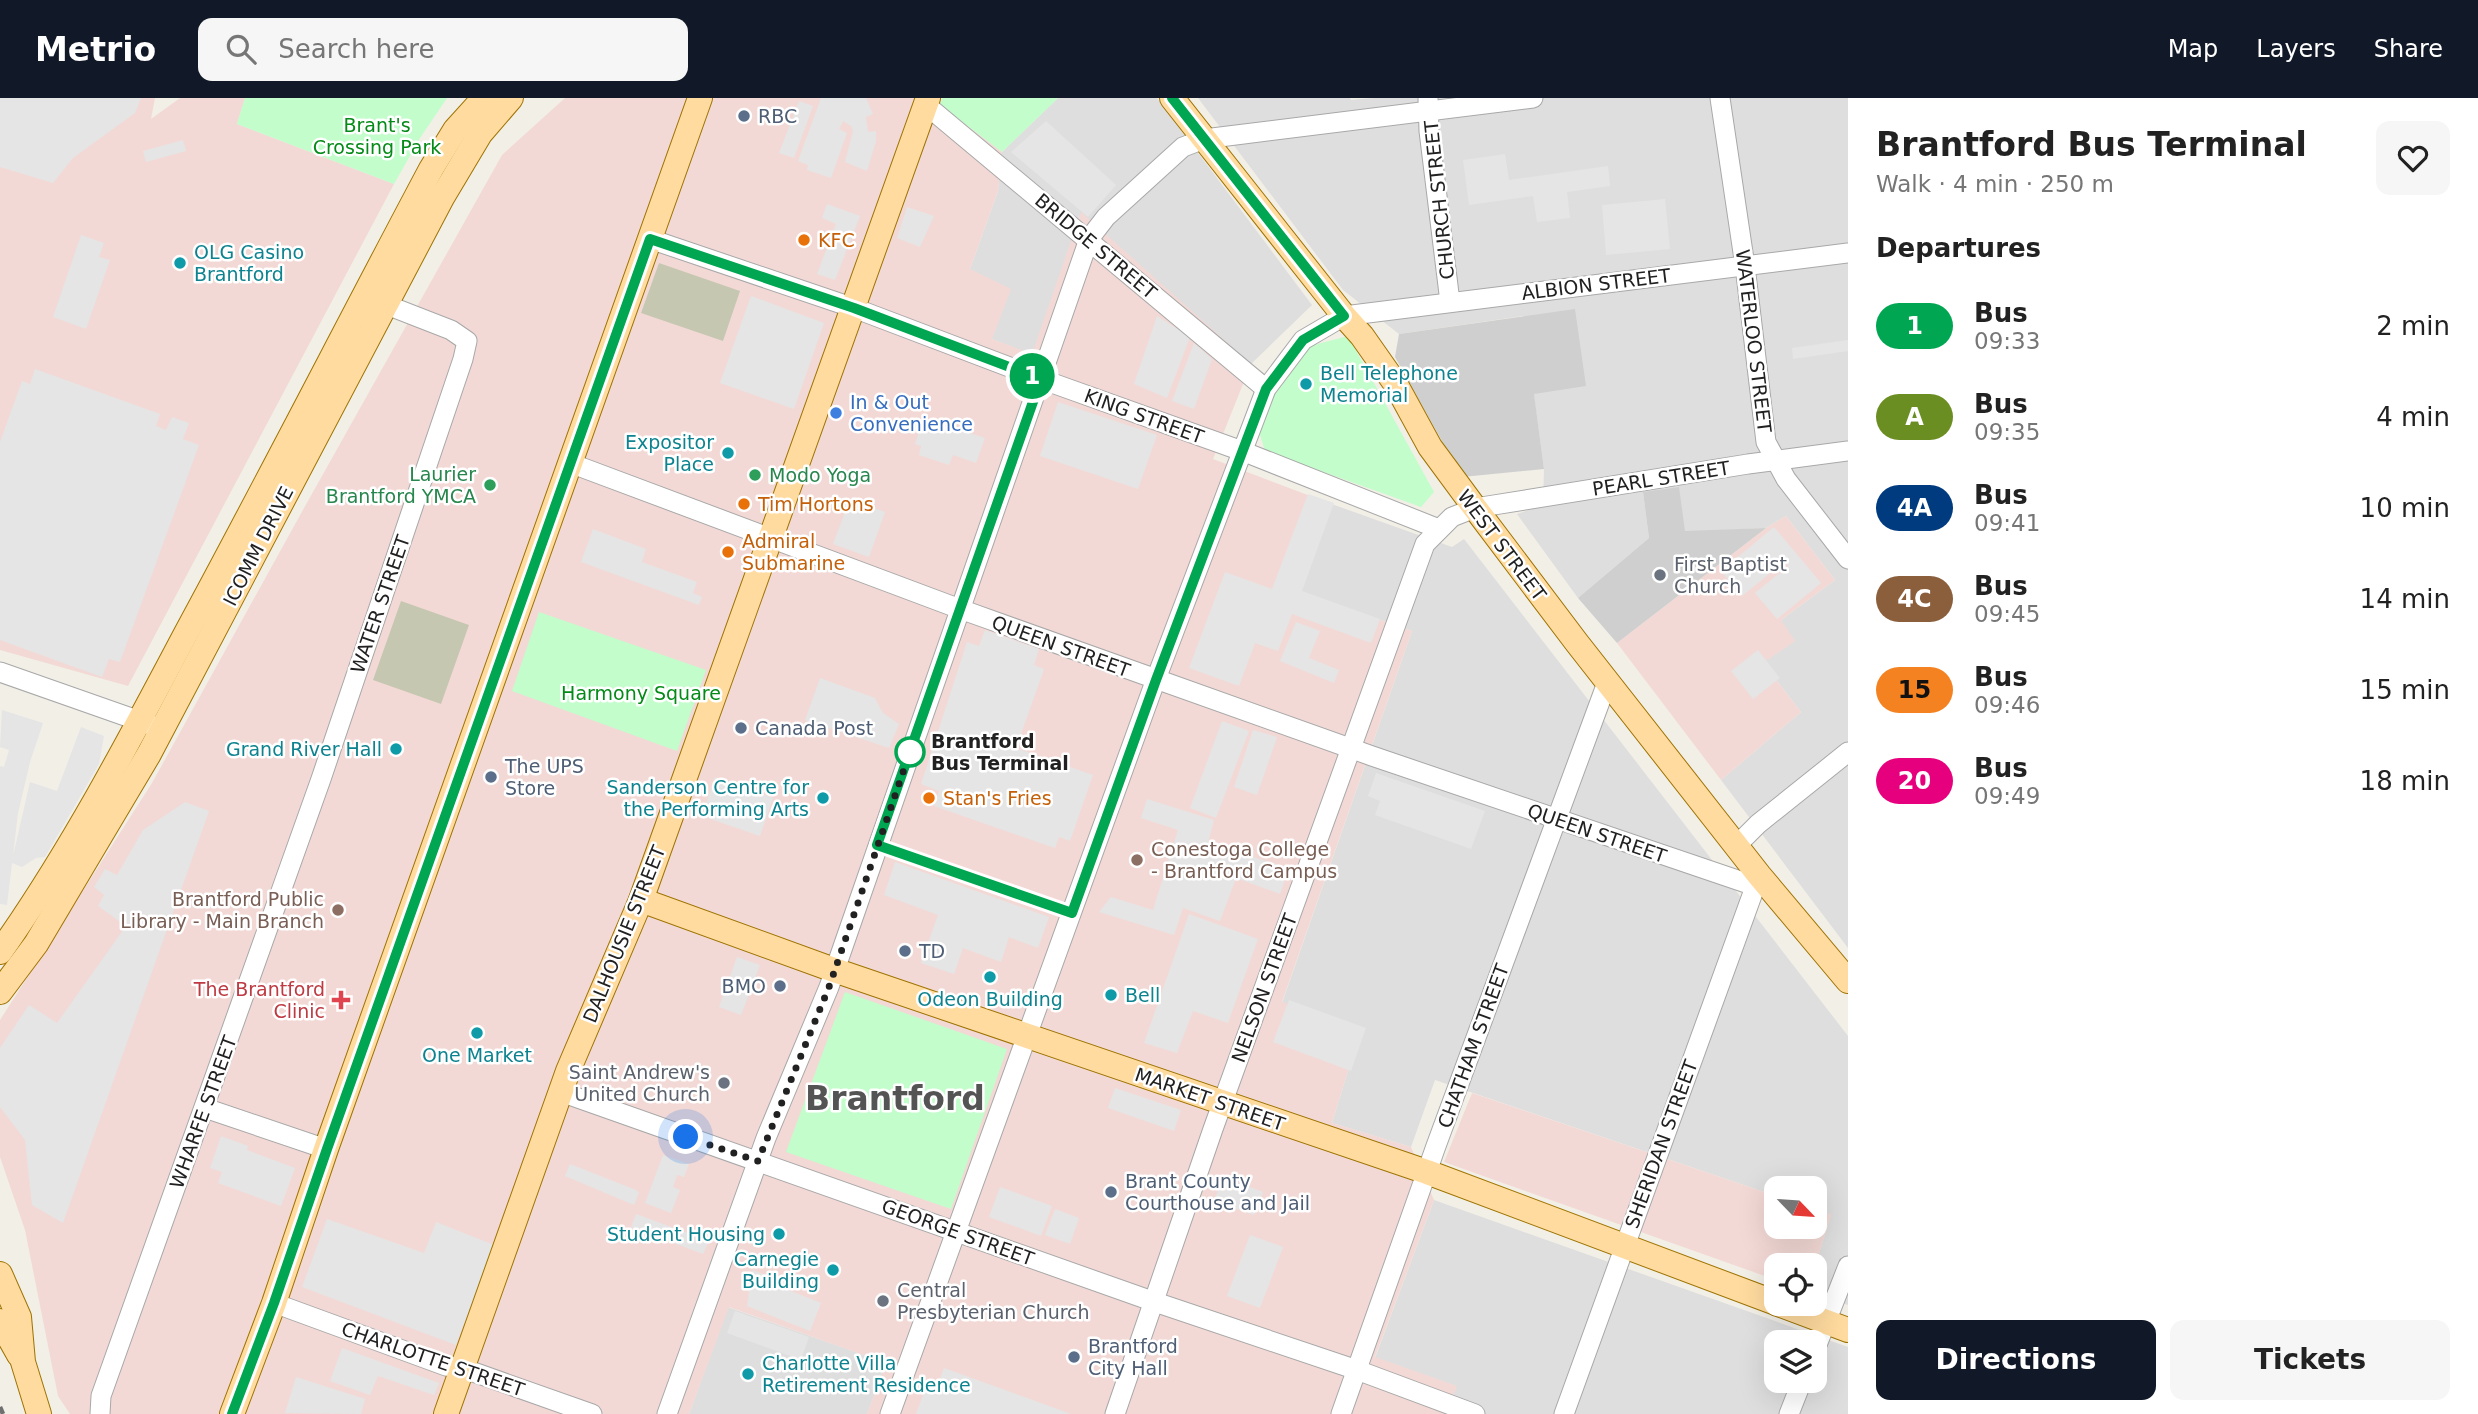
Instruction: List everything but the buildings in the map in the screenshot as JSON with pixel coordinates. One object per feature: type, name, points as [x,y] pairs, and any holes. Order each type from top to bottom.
[{"type":"main road","name":"ICOMM DRIVE","points":[[374,300],[430,169],[455,130],[484,98]]},
{"type":"main road","name":"ICOMM DRIVE","points":[[0,992],[36,944],[151,725],[294,432],[480,134],[511,98]]},
{"type":"main road","points":[[232,1414],[274,1303],[699,98]]},
{"type":"main road","name":"WEST STREET","points":[[1172,98],[1362,336],[1395,383],[1430,447],[1577,643],[1737,845],[1757,881],[1848,981]]},
{"type":"main road","name":"DALHOUSIE STREET","points":[[446,1414],[561,1092],[641,900],[927,101]]},
{"type":"main road","name":"ICOMM DRIVE","points":[[0,952],[151,725]]},
{"type":"main road","name":"MARKET STREET","points":[[641,900],[834,970],[1427,1172],[1764,1298]]},
{"type":"main road","points":[[0,1274],[19,1317],[23,1362],[39,1414]]},
{"type":"main road","name":"MARKET STREET","points":[[1811,1316],[1837,1326]]},
{"type":"main road","points":[[0,1321],[23,1362]]},
{"type":"street","points":[[667,1414],[758,1161],[834,970],[1089,239],[1106,216],[1182,147],[1204,139],[1429,104],[1533,98]]},
{"type":"street","name":"WATERLOO STREET","points":[[1720,98],[1745,265],[1766,442],[1786,479],[1848,559]]},
{"type":"street","name":"BRIDGE STREET","points":[[927,101],[1266,389]]},
{"type":"street","name":"CHURCH STREET","points":[[1429,104],[1450,302]]},
{"type":"street","name":"KING STREET","points":[[650,239],[854,308],[1242,451],[1439,528]]},
{"type":"street","name":"ALBION STREET","points":[[1344,316],[1848,253]]},
{"type":"street","name":"WATER STREET","points":[[317,787],[467,341],[451,330],[374,300]]},
{"type":"street","points":[[890,1414],[1156,680],[1266,389],[1303,340],[1344,316]]},
{"type":"street","name":"PEARL STREET","points":[[1475,508],[1848,451]]},
{"type":"street","name":"QUEEN STREET","points":[[570,463],[771,536],[960,609],[1349,748],[1556,819],[1757,881]]},
{"type":"street","name":"NELSON STREET","points":[[1115,1414],[1222,1104],[1425,544],[1452,517],[1475,508]]},
{"type":"street","points":[[0,672],[151,725]]},
{"type":"street","name":"CHATHAM STREET","points":[[1340,1414],[1608,680]]},
{"type":"street","points":[[1737,845],[1758,824],[1848,752]]},
{"type":"street","name":"WHARFE STREET","points":[[100,1405],[317,787]]},
{"type":"street","name":"SHERIDAN STREET","points":[[1564,1414],[1757,881]]},
{"type":"street","name":"GEORGE STREET","points":[[561,1092],[1152,1301],[1357,1370],[1475,1414]]},
{"type":"street","points":[[205,1108],[327,1149]]},
{"type":"street","points":[[1837,1326],[1848,1266]]},
{"type":"street","name":"CHARLOTTE STREET","points":[[274,1303],[446,1366],[462,1368],[592,1414]]},
{"type":"street","points":[[1789,1414],[1797,1393]]},
{"type":"shaded area","points":[[0,98],[155,98],[151,119],[180,98],[245,98],[237,124],[394,184],[128,686],[0,650]]},
{"type":"shaded area","points":[[0,98],[141,98],[135,113],[73,158],[53,183],[0,167]]},
{"type":"shaded area","points":[[565,98],[931,98],[1002,152],[998,191],[970,269],[1011,289],[992,339],[1032,354],[1081,212],[1251,364],[1213,459],[1326,502],[1295,590],[1412,631],[1282,1002],[1361,1028],[1332,1123],[1411,1147],[1434,1200],[1375,1357],[1457,1386],[1446,1414],[867,1414],[886,1363],[729,1307],[689,1414],[70,1414],[58,1396],[25,1230],[0,1157],[0,1020],[152,783],[502,155]]},
{"type":"shaded area","points":[[821,98],[866,98],[873,114],[866,117],[868,132],[876,131],[876,141],[867,171],[845,162],[853,131],[851,126],[843,121],[839,129],[847,133],[831,178],[807,170],[808,165],[798,161]]},
{"type":"shaded area","points":[[1058,98],[1157,98],[1312,305],[1251,364],[1032,355],[992,339],[970,269],[998,191],[1002,152]]},
{"type":"shaded area","points":[[1198,98],[1848,98],[1848,948],[1721,780],[1801,712],[1763,663],[1781,620],[1835,580],[1786,516],[1766,528],[1685,532],[1643,492],[1649,538],[1578,598],[1517,514],[1543,505],[1544,469],[1523,316],[1399,334],[1343,290]]},
{"type":"shaded area","points":[[799,101],[813,106],[794,158],[779,153]]},
{"type":"shaded area","points":[[1046,121],[1116,185],[1088,217],[1011,152]]},
{"type":"shaded area","points":[[183,140],[186,151],[146,162],[143,151]]},
{"type":"shaded area","points":[[1505,154],[1509,180],[1608,166],[1610,186],[1567,192],[1570,218],[1537,222],[1533,196],[1469,205],[1463,160]]},
{"type":"shaded area","points":[[1665,199],[1670,249],[1606,255],[1602,205]]},
{"type":"shaded area","points":[[827,204],[860,216],[835,280],[817,274],[836,224],[822,218]]},
{"type":"shaded area","points":[[907,207],[934,216],[920,247],[897,238]]},
{"type":"shaded area","points":[[81,235],[104,243],[99,257],[110,260],[86,329],[53,317]]},
{"type":"shaded area","points":[[659,263],[740,291],[723,341],[641,313]]},
{"type":"shaded area","points":[[751,296],[824,323],[794,409],[720,383]]},
{"type":"shaded area","points":[[1575,309],[1586,386],[1534,394],[1544,469],[1462,477],[1395,357],[1399,334]]},
{"type":"shaded area","points":[[1157,316],[1190,337],[1167,398],[1134,384]]},
{"type":"shaded area","points":[[1848,340],[1848,351],[1793,359],[1792,348]]},
{"type":"shaded area","points":[[1194,343],[1212,359],[1194,409],[1172,401]]},
{"type":"shaded area","points":[[35,369],[160,414],[156,426],[166,430],[172,417],[189,423],[183,439],[199,445],[120,662],[109,659],[102,677],[0,640],[0,442],[22,381],[30,384]]},
{"type":"shaded area","points":[[1058,402],[1157,435],[1138,489],[1040,456]]},
{"type":"shaded area","points":[[932,421],[985,438],[976,463],[953,455],[949,465],[919,455],[921,446],[915,444],[921,426],[930,429]]},
{"type":"shaded area","points":[[1679,487],[1685,531],[1766,528],[1617,643],[1578,598],[1649,538],[1643,492]]},
{"type":"shaded area","points":[[1308,494],[1334,503],[1302,591],[1380,619],[1371,643],[1292,614],[1278,651],[1255,643],[1239,686],[1189,668],[1225,572],[1272,589]]},
{"type":"shaded area","points":[[850,499],[885,512],[869,557],[833,544]]},
{"type":"shaded area","points":[[1326,502],[1452,547],[1464,539],[1848,1036],[1848,1305],[1827,1298],[1827,1253],[1819,1253],[1823,1239],[1827,1239],[1831,1215],[1827,1214],[1827,1176],[1764,1176],[1764,1192],[1435,1080],[1411,1147],[1332,1123],[1361,1028],[1282,1003],[1412,631],[1295,590]]},
{"type":"shaded area","points":[[1786,516],[1835,580],[1781,620],[1795,641],[1763,663],[1801,712],[1721,780],[1617,643],[1766,528]]},
{"type":"shaded area","points":[[1774,527],[1821,583],[1777,619],[1755,593],[1788,566],[1785,561],[1742,596],[1721,571]]},
{"type":"shaded area","points":[[593,529],[646,549],[642,562],[697,582],[693,593],[702,597],[699,605],[581,562]]},
{"type":"shaded area","points":[[401,601],[469,625],[441,704],[373,680]]},
{"type":"shaded area","points":[[1296,622],[1320,631],[1309,658],[1339,670],[1334,683],[1280,661]]},
{"type":"shaded area","points":[[985,630],[1039,649],[1034,665],[1044,669],[1016,748],[1093,775],[1070,841],[1059,837],[1055,848],[934,806],[939,791],[921,784],[967,642],[979,646]]},
{"type":"shaded area","points":[[1758,650],[1780,678],[1753,699],[1731,671]]},
{"type":"shaded area","points":[[820,678],[875,698],[883,713],[899,724],[889,748],[805,720]]},
{"type":"shaded area","points":[[2,710],[43,723],[18,813],[13,856],[30,782],[57,791],[81,727],[104,736],[99,764],[45,857],[36,858],[22,867],[12,863],[7,905],[0,904],[0,766],[4,767],[9,750],[0,747]]},
{"type":"shaded area","points":[[1222,721],[1249,731],[1216,818],[1190,808]]},
{"type":"shaded area","points":[[1253,730],[1277,737],[1257,795],[1234,787]]},
{"type":"shaded area","points":[[1376,773],[1485,811],[1471,849],[1375,815],[1380,801],[1368,796]]},
{"type":"shaded area","points":[[715,777],[773,798],[760,836],[702,816]]},
{"type":"shaded area","points":[[1147,799],[1214,820],[1208,843],[1289,868],[1280,894],[1236,878],[1220,921],[1183,908],[1174,935],[1099,912],[1111,897],[1153,910],[1178,830],[1141,818]]},
{"type":"shaded area","points":[[185,802],[209,811],[63,1223],[32,1205],[25,1140],[0,1107],[0,1048],[29,1005],[57,1023],[126,926],[98,906],[104,895],[94,887],[105,869],[117,875],[143,830]]},
{"type":"shaded area","points":[[895,862],[1049,917],[1038,948],[1009,937],[1001,962],[963,948],[954,974],[921,963],[938,915],[884,895]]},
{"type":"shaded area","points":[[1189,914],[1258,939],[1228,1023],[1193,1011],[1177,1053],[1144,1043]]},
{"type":"shaded area","points":[[737,957],[760,965],[741,1015],[719,1007]]},
{"type":"shaded area","points":[[1289,1000],[1366,1028],[1351,1071],[1273,1042]]},
{"type":"shaded area","points":[[1115,1088],[1181,1110],[1174,1131],[1108,1108]]},
{"type":"shaded area","points":[[1472,1093],[1764,1192],[1764,1239],[1823,1239],[1819,1253],[1764,1253],[1764,1276],[1444,1162]]},
{"type":"shaded area","points":[[221,1136],[248,1146],[247,1150],[295,1168],[281,1206],[218,1183],[222,1172],[210,1168]]},
{"type":"shaded area","points":[[663,1155],[689,1164],[684,1177],[677,1175],[673,1187],[680,1190],[671,1213],[645,1203]]},
{"type":"shaded area","points":[[570,1164],[636,1190],[639,1193],[634,1205],[565,1176]]},
{"type":"shaded area","points":[[1223,1177],[1263,1192],[1254,1215],[1214,1201]]},
{"type":"shaded area","points":[[1000,1187],[1052,1206],[1041,1236],[989,1217]]},
{"type":"shaded area","points":[[1434,1200],[1800,1330],[1764,1330],[1764,1393],[1827,1393],[1827,1340],[1848,1347],[1848,1414],[1446,1414],[1456,1386],[1375,1358]]},
{"type":"shaded area","points":[[1055,1209],[1079,1218],[1070,1244],[1045,1235]]},
{"type":"shaded area","points":[[636,1214],[709,1241],[703,1254],[631,1227]]},
{"type":"shaded area","points":[[327,1219],[424,1253],[436,1222],[494,1245],[456,1345],[302,1287]]},
{"type":"shaded area","points":[[1250,1235],[1283,1247],[1260,1308],[1227,1296]]},
{"type":"shaded area","points":[[752,1270],[788,1283],[786,1289],[821,1303],[810,1331],[747,1306]]},
{"type":"shaded area","points":[[728,1307],[887,1363],[867,1414],[689,1414]]},
{"type":"shaded area","points":[[735,1311],[809,1337],[801,1360],[727,1333]]},
{"type":"shaded area","points":[[342,1348],[439,1383],[434,1395],[378,1376],[370,1395],[330,1381]]},
{"type":"shaded area","points":[[944,1368],[1071,1414],[916,1414],[927,1384],[937,1387]]},
{"type":"shaded area","points":[[296,1377],[365,1399],[361,1414],[285,1413]]},
{"type":"green space","name":"Brant's Crossing Park","points":[[245,98],[447,98],[394,184],[237,124]]},
{"type":"green space","points":[[942,98],[1058,98],[1002,152],[940,105]]},
{"type":"green space","points":[[1348,336],[1434,492],[1421,507],[1265,451],[1257,425],[1273,390],[1310,346]]},
{"type":"green space","name":"Harmony Square","points":[[539,612],[706,670],[677,751],[512,691]]},
{"type":"green space","points":[[845,992],[1007,1049],[951,1209],[786,1152]]},
{"type":"railway","points":[[0,1407],[3,1414]]},
{"type":"bus line","name":"1","points":[[232,1414],[274,1303],[650,239],[854,308],[1041,379],[877,845],[1072,913],[1156,680],[1266,389],[1303,340],[1344,316],[1172,98]]},
{"type":"place","name":"RBC","points":[[744,116]]},
{"type":"place","name":"KFC","points":[[804,240]]},
{"type":"place","name":"OLG Casino Brantford","points":[[180,263]]},
{"type":"place","name":"Bell Telephone Memorial","points":[[1306,384]]},
{"type":"place","name":"In & Out Convenience","points":[[836,413]]},
{"type":"place","name":"Expositor Place","points":[[728,453]]},
{"type":"place","name":"Modo Yoga","points":[[755,475]]},
{"type":"place","name":"Laurier Brantford YMCA","points":[[490,485]]},
{"type":"place","name":"Tim Hortons","points":[[744,504]]},
{"type":"place","name":"Admiral Submarine","points":[[728,552]]},
{"type":"place","name":"First Baptist Church","points":[[1660,575]]},
{"type":"place","name":"Canada Post","points":[[741,728]]},
{"type":"place","name":"Grand River Hall","points":[[396,749]]},
{"type":"place","name":"Brantford Bus Terminal","points":[[910,752]]},
{"type":"place","name":"The UPS Store","points":[[491,777]]},
{"type":"place","name":"Sanderson Centre for the Performing Arts","points":[[823,798]]},
{"type":"place","name":"Stan's Fries","points":[[929,798]]},
{"type":"place","name":"Conestoga College - Brantford Campus","points":[[1137,860]]},
{"type":"place","name":"Brantford Public Library - Main Branch","points":[[338,910]]},
{"type":"place","name":"TD","points":[[905,951]]},
{"type":"place","name":"Odeon Building","points":[[990,977]]},
{"type":"place","name":"BMO","points":[[780,986]]},
{"type":"place","name":"Bell","points":[[1111,995]]},
{"type":"place","name":"The Brantford Clinic","points":[[341,1000]]},
{"type":"place","name":"One Market","points":[[477,1033]]},
{"type":"place","name":"Saint Andrew's United Church","points":[[724,1083]]},
{"type":"place","name":"Brant County Courthouse and Jail","points":[[1111,1192]]},
{"type":"place","name":"Student Housing","points":[[779,1234]]},
{"type":"place","name":"Carnegie Building","points":[[833,1270]]},
{"type":"place","name":"Central Presbyterian Church","points":[[883,1301]]},
{"type":"place","name":"Brantford City Hall","points":[[1074,1357]]},
{"type":"place","name":"Charlotte Villa Retirement Residence","points":[[748,1374]]},
{"type":"district","name":"Brantford","points":[[895,1098]]},
{"type":"route","points":[[686,1137],[758,1161],[829,987],[910,752]]}]
